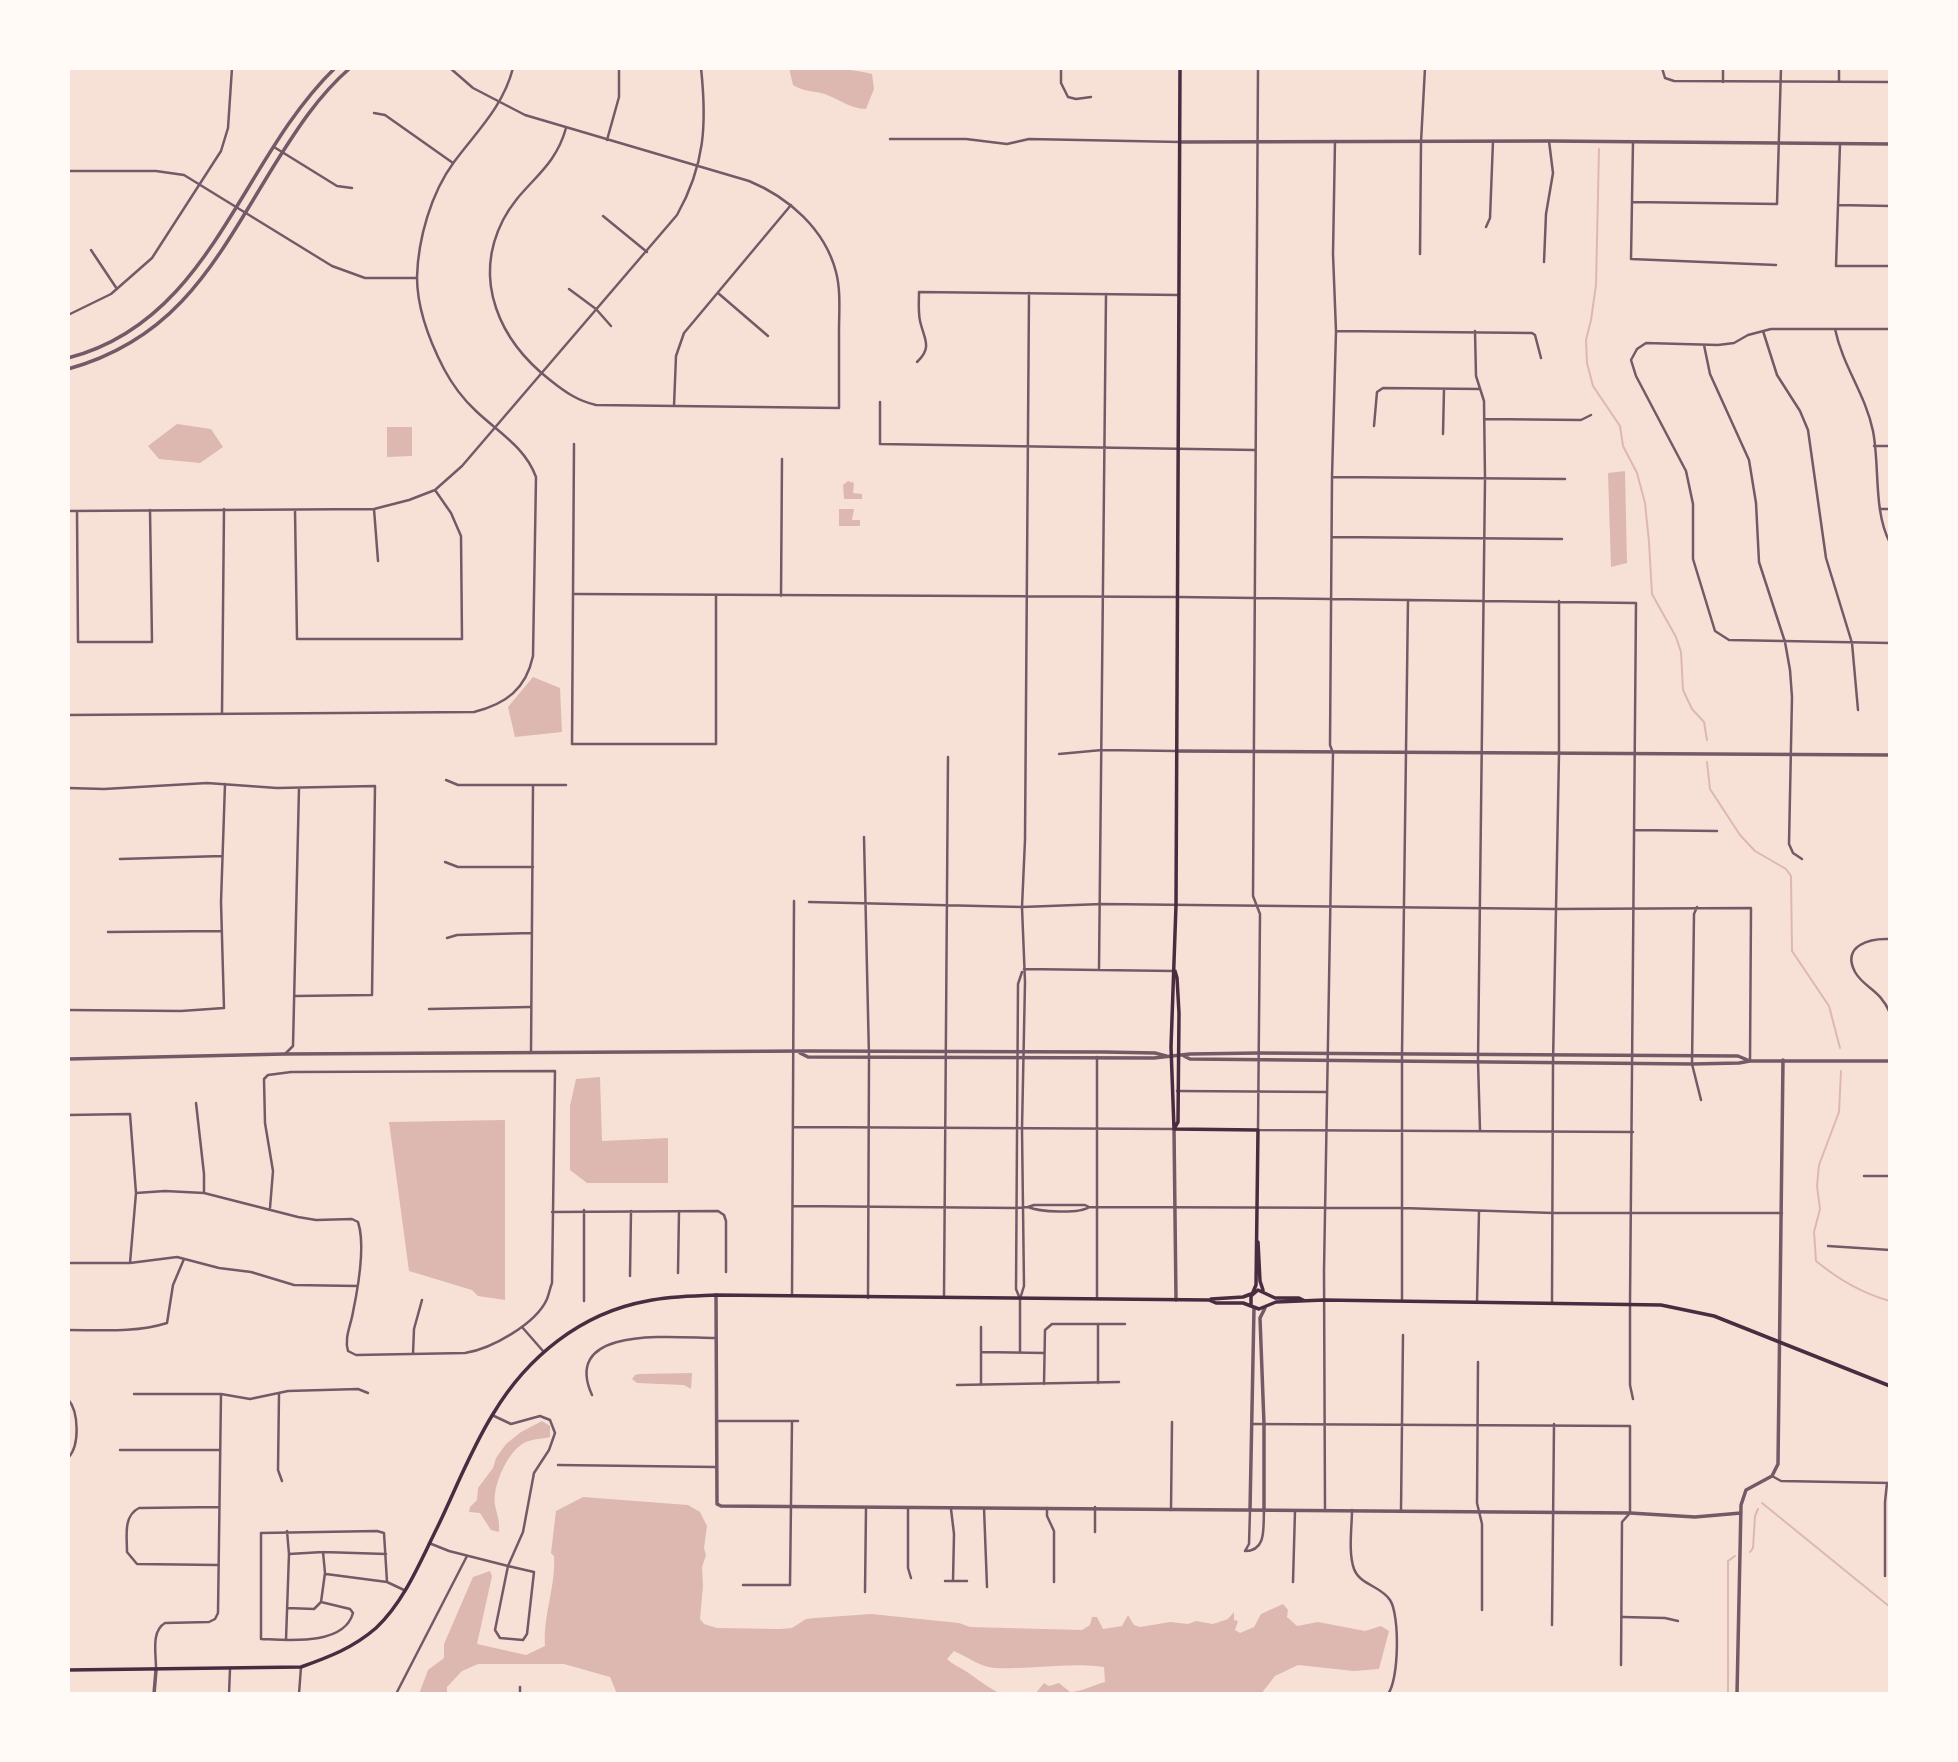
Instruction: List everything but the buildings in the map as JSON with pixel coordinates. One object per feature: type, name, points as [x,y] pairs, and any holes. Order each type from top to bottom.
[{"type":"main road","points":[[1174,1129],[1169,1056],[1176,905],[1180,68]]},
{"type":"main road","points":[[1174,971],[1178,990],[1180,1056],[1178,1122],[1174,1129]]},
{"type":"main road","points":[[1174,1129],[1258,1130],[1256,1285],[1250,1300],[1254,1308]]},
{"type":"main road","points":[[1257,1237],[1261,1258],[1260,1281],[1269,1300],[1265,1307]]},
{"type":"main road","points":[[68,1670],[301,1667],[337,1654],[358,1641],[383,1620],[404,1590],[492,1415],[525,1369],[543,1351],[585,1323],[632,1304],[676,1297],[716,1295],[1209,1300],[1266,1292],[1275,1298],[1299,1298],[1305,1301]]},
{"type":"main road","points":[[1209,1300],[1216,1303],[1243,1303],[1254,1308],[1276,1302],[1324,1300],[1630,1303],[1690,1309],[1781,1341],[1890,1386]]},
{"type":"street","points":[[68,315],[117,289],[152,258],[220,151],[228,128],[232,68]]},
{"type":"street","points":[[68,358],[83,355],[128,334],[169,301],[195,270],[297,110],[335,68]]},
{"type":"street","points":[[68,369],[131,344],[179,307],[203,278],[304,116],[350,68]]},
{"type":"street","points":[[450,68],[473,88],[526,115],[698,165],[772,190],[791,205],[816,232],[836,272],[839,301],[839,408],[596,405],[579,401],[542,374],[515,347],[499,320],[491,281],[492,254],[503,221],[519,197],[555,157],[566,128]]},
{"type":"street","points":[[68,715],[474,712],[492,708],[517,690],[527,676],[533,656],[536,477],[527,457],[462,396],[445,370],[428,332],[417,278],[429,214],[453,163],[489,119],[500,101],[513,68]]},
{"type":"street","points":[[607,140],[619,97],[619,68]]},
{"type":"street","points":[[68,511],[374,509],[435,490],[462,466],[677,215],[695,179],[704,137],[705,109],[701,68]]},
{"type":"street","points":[[1061,68],[1061,83],[1068,97],[1091,97]]},
{"type":"street","points":[[1258,68],[1253,897],[1260,914],[1258,1130],[1633,1132]]},
{"type":"street","points":[[1420,254],[1420,142],[1425,68]]},
{"type":"street","points":[[1662,68],[1665,78],[1674,81],[1890,82]]},
{"type":"street","points":[[1723,68],[1723,82]]},
{"type":"street","points":[[1633,202],[1777,204],[1781,68]]},
{"type":"street","points":[[1839,68],[1839,82]]},
{"type":"street","points":[[374,113],[385,115],[453,163]]},
{"type":"street","points":[[890,139],[966,139],[1007,144],[1029,139],[1180,142],[1890,144]]},
{"type":"street","points":[[1325,1510],[1324,1300],[1332,752],[1332,477],[1336,331],[1335,141]]},
{"type":"street","points":[[1486,227],[1490,218],[1493,141]]},
{"type":"street","points":[[1544,262],[1546,214],[1553,173],[1549,141]]},
{"type":"street","points":[[1633,142],[1631,260],[1776,265]]},
{"type":"street","points":[[1840,144],[1836,265],[1890,266]]},
{"type":"street","points":[[274,147],[337,186],[352,188]]},
{"type":"street","points":[[68,171],[156,171],[184,174],[309,252],[347,272],[374,278],[417,278]]},
{"type":"street","points":[[674,406],[676,356],[682,337],[791,205]]},
{"type":"street","points":[[1838,205],[1890,206]]},
{"type":"street","points":[[603,216],[646,252]]},
{"type":"street","points":[[91,250],[117,289]]},
{"type":"street","points":[[569,289],[596,309],[611,327]]},
{"type":"street","points":[[917,362],[928,346],[919,316],[919,292],[1179,295]]},
{"type":"street","points":[[718,293],[768,336]]},
{"type":"street","points":[[1020,1352],[1020,1298],[1024,1286],[1026,1207],[1022,1129],[1026,982],[1023,969],[1022,907],[1025,840],[1029,293]]},
{"type":"street","points":[[1100,968],[1106,294]]},
{"type":"street","points":[[1890,329],[1771,329],[1734,342],[1704,345],[1646,343],[1637,349],[1631,360],[1636,376],[1686,471],[1693,505],[1693,559],[1715,631],[1724,639],[1890,643]]},
{"type":"street","points":[[1835,329],[1844,362],[1868,411],[1885,534],[1890,544]]},
{"type":"street","points":[[1336,331],[1532,333],[1535,335],[1541,358]]},
{"type":"street","points":[[1475,331],[1476,376],[1484,401],[1485,419],[1478,1054],[1480,1130]]},
{"type":"street","points":[[1763,331],[1777,375],[1800,411],[1808,430],[1826,558],[1852,643],[1858,710]]},
{"type":"street","points":[[1704,345],[1710,374],[1749,460],[1756,503],[1759,562],[1785,642],[1791,684],[1789,844],[1793,853],[1802,859]]},
{"type":"street","points":[[1374,426],[1377,392],[1383,388],[1480,389]]},
{"type":"street","points":[[1443,434],[1444,389]]},
{"type":"street","points":[[880,402],[880,444],[1256,450]]},
{"type":"street","points":[[1485,419],[1581,420],[1591,415]]},
{"type":"street","points":[[574,444],[572,744],[716,744],[716,596]]},
{"type":"street","points":[[1874,446],[1890,446]]},
{"type":"street","points":[[782,458],[782,596]]},
{"type":"street","points":[[1332,477],[1565,479]]},
{"type":"street","points":[[295,510],[297,639],[462,639],[461,536],[451,513],[435,490]]},
{"type":"street","points":[[222,714],[224,509]]},
{"type":"street","points":[[374,509],[378,561]]},
{"type":"street","points":[[1881,509],[1890,509]]},
{"type":"street","points":[[77,512],[78,642],[152,642],[150,510]]},
{"type":"street","points":[[1332,537],[1562,540]]},
{"type":"street","points":[[575,594],[1178,597],[1636,603],[1630,1303],[1630,1385],[1633,1399]]},
{"type":"street","points":[[1402,1301],[1402,1054],[1408,600]]},
{"type":"street","points":[[1552,1303],[1559,601]]},
{"type":"street","points":[[1059,754],[1102,750],[1890,755]]},
{"type":"street","points":[[944,1298],[948,757]]},
{"type":"street","points":[[446,780],[458,785],[566,785]]},
{"type":"street","points":[[68,1010],[181,1011],[224,1008],[222,856],[225,784]]},
{"type":"street","points":[[68,788],[225,784],[299,788],[375,786],[372,995],[295,996]]},
{"type":"street","points":[[531,1052],[533,786]]},
{"type":"street","points":[[285,1054],[293,1046],[299,788]]},
{"type":"street","points":[[1634,830],[1717,831]]},
{"type":"street","points":[[864,837],[870,1057],[868,1298]]},
{"type":"street","points":[[120,859],[222,856]]},
{"type":"street","points":[[445,862],[457,867],[533,867]]},
{"type":"street","points":[[792,1296],[794,901]]},
{"type":"street","points":[[809,902],[1022,907],[1102,904],[1555,909],[1751,908],[1750,1061]]},
{"type":"street","points":[[1697,907],[1694,914],[1692,1064],[1702,1100]]},
{"type":"street","points":[[108,932],[222,932]]},
{"type":"street","points":[[447,938],[457,934],[531,933]]},
{"type":"street","points":[[1890,940],[1870,939],[1860,945],[1853,958],[1854,969],[1884,1000],[1890,1013]]},
{"type":"street","points":[[1023,969],[1174,971]]},
{"type":"street","points":[[1020,1298],[1016,1289],[1018,984],[1023,969]]},
{"type":"street","points":[[429,1009],[530,1007]]},
{"type":"street","points":[[68,1059],[285,1054],[869,1051],[1097,1052],[1155,1053],[1169,1056]]},
{"type":"street","points":[[1097,1052],[1097,1299]]},
{"type":"street","points":[[800,1053],[808,1056],[1018,1059],[1154,1058],[1259,1052],[1632,1055],[1738,1056],[1750,1061]]},
{"type":"street","points":[[1180,1056],[1190,1059],[1692,1064],[1783,1060],[1890,1061]]},
{"type":"street","points":[[1737,1694],[1743,1493],[1753,1484],[1772,1476],[1778,1464],[1783,1060]]},
{"type":"street","points":[[136,1193],[204,1193],[316,1220],[352,1219],[358,1222],[360,1230],[357,1286],[346,1343],[348,1351],[356,1354],[479,1351],[498,1343],[521,1327],[547,1300],[552,1283],[555,1070],[290,1072],[268,1075],[264,1079],[265,1122],[273,1171],[270,1208]]},
{"type":"street","points":[[1177,1091],[1327,1092]]},
{"type":"street","points":[[196,1103],[204,1193]]},
{"type":"street","points":[[68,1115],[130,1114],[136,1193],[130,1263]]},
{"type":"street","points":[[793,1127],[1174,1129],[1176,1300]]},
{"type":"street","points":[[68,1170],[68,1203]]},
{"type":"street","points":[[1864,1176],[1890,1176]]},
{"type":"street","points":[[793,1206],[1017,1208],[1034,1205],[1085,1205],[1258,1209],[1403,1208],[1553,1213],[1782,1213]]},
{"type":"street","points":[[584,1210],[584,1301]]},
{"type":"street","points":[[1477,1302],[1479,1210]]},
{"type":"street","points":[[630,1276],[631,1211]]},
{"type":"street","points":[[678,1273],[679,1211]]},
{"type":"street","points":[[552,1212],[718,1211],[725,1217],[726,1272]]},
{"type":"street","points":[[1828,1246],[1890,1250]]},
{"type":"street","points":[[68,1263],[130,1263],[165,1258],[184,1259],[251,1272],[294,1285],[357,1286]]},
{"type":"street","points":[[68,1330],[127,1329],[167,1323],[173,1285],[184,1259]]},
{"type":"street","points":[[716,1295],[717,1504],[729,1507],[1401,1510],[1630,1513],[1695,1517],[1741,1513]]},
{"type":"street","points":[[413,1354],[414,1329],[422,1300]]},
{"type":"street","points":[[1254,1308],[1249,1544],[1245,1551],[1260,1547],[1263,1540],[1264,1424],[1259,1318],[1265,1307]]},
{"type":"street","points":[[1044,1384],[1045,1330],[1052,1324],[1125,1324]]},
{"type":"street","points":[[1098,1324],[1098,1383]]},
{"type":"street","points":[[521,1327],[543,1351]]},
{"type":"street","points":[[981,1327],[981,1385]]},
{"type":"street","points":[[1401,1510],[1403,1335]]},
{"type":"street","points":[[592,1395],[586,1382],[588,1360],[591,1355],[621,1339],[715,1338]]},
{"type":"street","points":[[981,1352],[1044,1353]]},
{"type":"street","points":[[1478,1362],[1477,1503],[1480,1512],[1482,1610]]},
{"type":"street","points":[[957,1384],[1119,1382]]},
{"type":"street","points":[[134,1394],[221,1394],[250,1399],[279,1392],[358,1389],[368,1393]]},
{"type":"street","points":[[279,1392],[278,1470],[282,1481]]},
{"type":"street","points":[[155,1694],[156,1630],[165,1623],[209,1622],[215,1619],[218,1613],[221,1394]]},
{"type":"street","points":[[68,1399],[74,1407],[76,1421],[75,1449],[68,1458]]},
{"type":"street","points":[[429,1543],[467,1556],[508,1566],[534,1572],[527,1634],[523,1640],[500,1638],[495,1630],[508,1566],[523,1532],[534,1473],[550,1450],[555,1433],[550,1420],[540,1416],[510,1424],[492,1415]]},
{"type":"street","points":[[715,1421],[798,1421]]},
{"type":"street","points":[[743,1585],[790,1585],[792,1421]]},
{"type":"street","points":[[1171,1510],[1172,1422]]},
{"type":"street","points":[[1251,1424],[1630,1426],[1630,1513],[1622,1522],[1621,1665]]},
{"type":"street","points":[[1552,1625],[1554,1424]]},
{"type":"street","points":[[120,1450],[220,1450]]},
{"type":"street","points":[[558,1465],[716,1467]]},
{"type":"street","points":[[1772,1476],[1781,1481],[1889,1483],[1885,1502],[1885,1576]]},
{"type":"street","points":[[218,1565],[137,1564],[127,1552],[127,1529],[130,1516],[139,1508],[219,1507]]},
{"type":"street","points":[[1095,1507],[1095,1532]]},
{"type":"street","points":[[865,1592],[866,1508]]},
{"type":"street","points":[[908,1508],[908,1567],[911,1578]]},
{"type":"street","points":[[951,1508],[954,1534],[953,1581]]},
{"type":"street","points":[[984,1508],[987,1587]]},
{"type":"street","points":[[1047,1508],[1047,1516],[1054,1531],[1054,1582]]},
{"type":"street","points":[[1352,1510],[1352,1563],[1355,1572],[1385,1595],[1394,1612],[1396,1676],[1394,1687],[1388,1694]]},
{"type":"street","points":[[1293,1582],[1294,1511]]},
{"type":"street","points":[[286,1640],[289,1554],[287,1531]]},
{"type":"street","points":[[321,1602],[350,1609],[353,1613],[347,1626],[334,1634],[314,1639],[261,1639],[261,1533],[384,1533],[387,1583]]},
{"type":"street","points":[[287,1608],[314,1609],[321,1602],[323,1552]]},
{"type":"street","points":[[289,1554],[387,1554]]},
{"type":"street","points":[[396,1694],[467,1556]]},
{"type":"street","points":[[324,1573],[387,1583],[404,1590]]},
{"type":"street","points":[[945,1581],[967,1581]]},
{"type":"street","points":[[1622,1617],[1678,1621]]},
{"type":"street","points":[[299,1694],[301,1667]]},
{"type":"street","points":[[229,1694],[230,1669]]},
{"type":"street","points":[[520,1687],[520,1694]]},
{"type":"shaded area","points":[[789,68],[841,69],[872,74],[874,89],[866,109],[854,107],[827,95],[793,85]]},
{"type":"shaded area","points":[[177,424],[211,429],[223,447],[200,463],[159,459],[148,446]]},
{"type":"shaded area","points":[[387,427],[412,427],[412,456],[387,457]]},
{"type":"shaded area","points":[[1625,471],[1627,563],[1611,567],[1608,473]]},
{"type":"shaded area","points":[[848,481],[854,483],[853,493],[862,494],[862,499],[844,499],[843,485]]},
{"type":"shaded area","points":[[839,509],[854,509],[852,520],[860,520],[860,526],[839,526]]},
{"type":"shaded area","points":[[533,677],[560,688],[562,732],[515,737],[508,707]]},
{"type":"shaded area","points":[[600,1077],[602,1141],[668,1138],[668,1183],[587,1183],[570,1170],[570,1106],[576,1079]]},
{"type":"shaded area","points":[[505,1120],[505,1300],[478,1296],[472,1290],[409,1271],[389,1122]]},
{"type":"shaded area","points":[[692,1373],[691,1389],[684,1385],[637,1383],[632,1379],[639,1374]]},
{"type":"shaded area","points":[[542,1421],[550,1426],[550,1437],[524,1443],[512,1454],[502,1471],[495,1498],[499,1532],[491,1530],[480,1513],[469,1512],[477,1500],[478,1488],[506,1444]]},
{"type":"shaded area","points":[[583,1497],[688,1505],[700,1512],[707,1526],[700,1619],[704,1624],[717,1628],[792,1628],[806,1619],[871,1614],[959,1623],[970,1627],[1082,1630],[1090,1625],[1092,1617],[1097,1617],[1103,1629],[1122,1626],[1128,1615],[1134,1625],[1140,1627],[1170,1622],[1188,1624],[1196,1621],[1213,1624],[1228,1619],[1234,1612],[1234,1620],[1238,1621],[1235,1630],[1240,1633],[1254,1627],[1261,1614],[1283,1604],[1288,1610],[1287,1617],[1297,1626],[1318,1622],[1365,1631],[1381,1626],[1389,1631],[1379,1669],[1354,1671],[1298,1665],[1275,1676],[1261,1694],[1035,1694],[1044,1683],[1049,1686],[1059,1683],[1070,1692],[1105,1682],[1104,1667],[1077,1665],[995,1668],[979,1664],[954,1651],[947,1659],[949,1661],[1002,1694],[617,1694],[610,1677],[564,1664],[478,1664],[462,1671],[447,1687],[447,1694],[419,1694],[428,1670],[444,1658],[444,1644],[473,1577],[490,1571],[492,1576],[477,1644],[526,1655],[545,1646],[554,1567],[554,1556],[551,1553],[556,1511]]},
{"type":"waterway","points":[[1599,149],[1596,285],[1586,340],[1587,363],[1593,386],[1620,426],[1623,446],[1637,473],[1645,503],[1652,594],[1676,637],[1681,652],[1683,690],[1692,709],[1704,722],[1707,740]]},
{"type":"waterway","points":[[1707,762],[1710,789],[1740,835],[1755,851],[1786,869],[1791,876],[1792,951],[1829,1006],[1840,1048]]},
{"type":"waterway","points":[[1841,1071],[1839,1112],[1819,1165],[1817,1186],[1820,1209],[1814,1232],[1816,1261],[1851,1285],[1890,1301]]},
{"type":"waterway","points":[[1762,1503],[1890,1607]]},
{"type":"waterway","points":[[1750,1552],[1753,1548],[1758,1509]]},
{"type":"waterway","points":[[1728,1694],[1728,1561],[1735,1556]]}]
